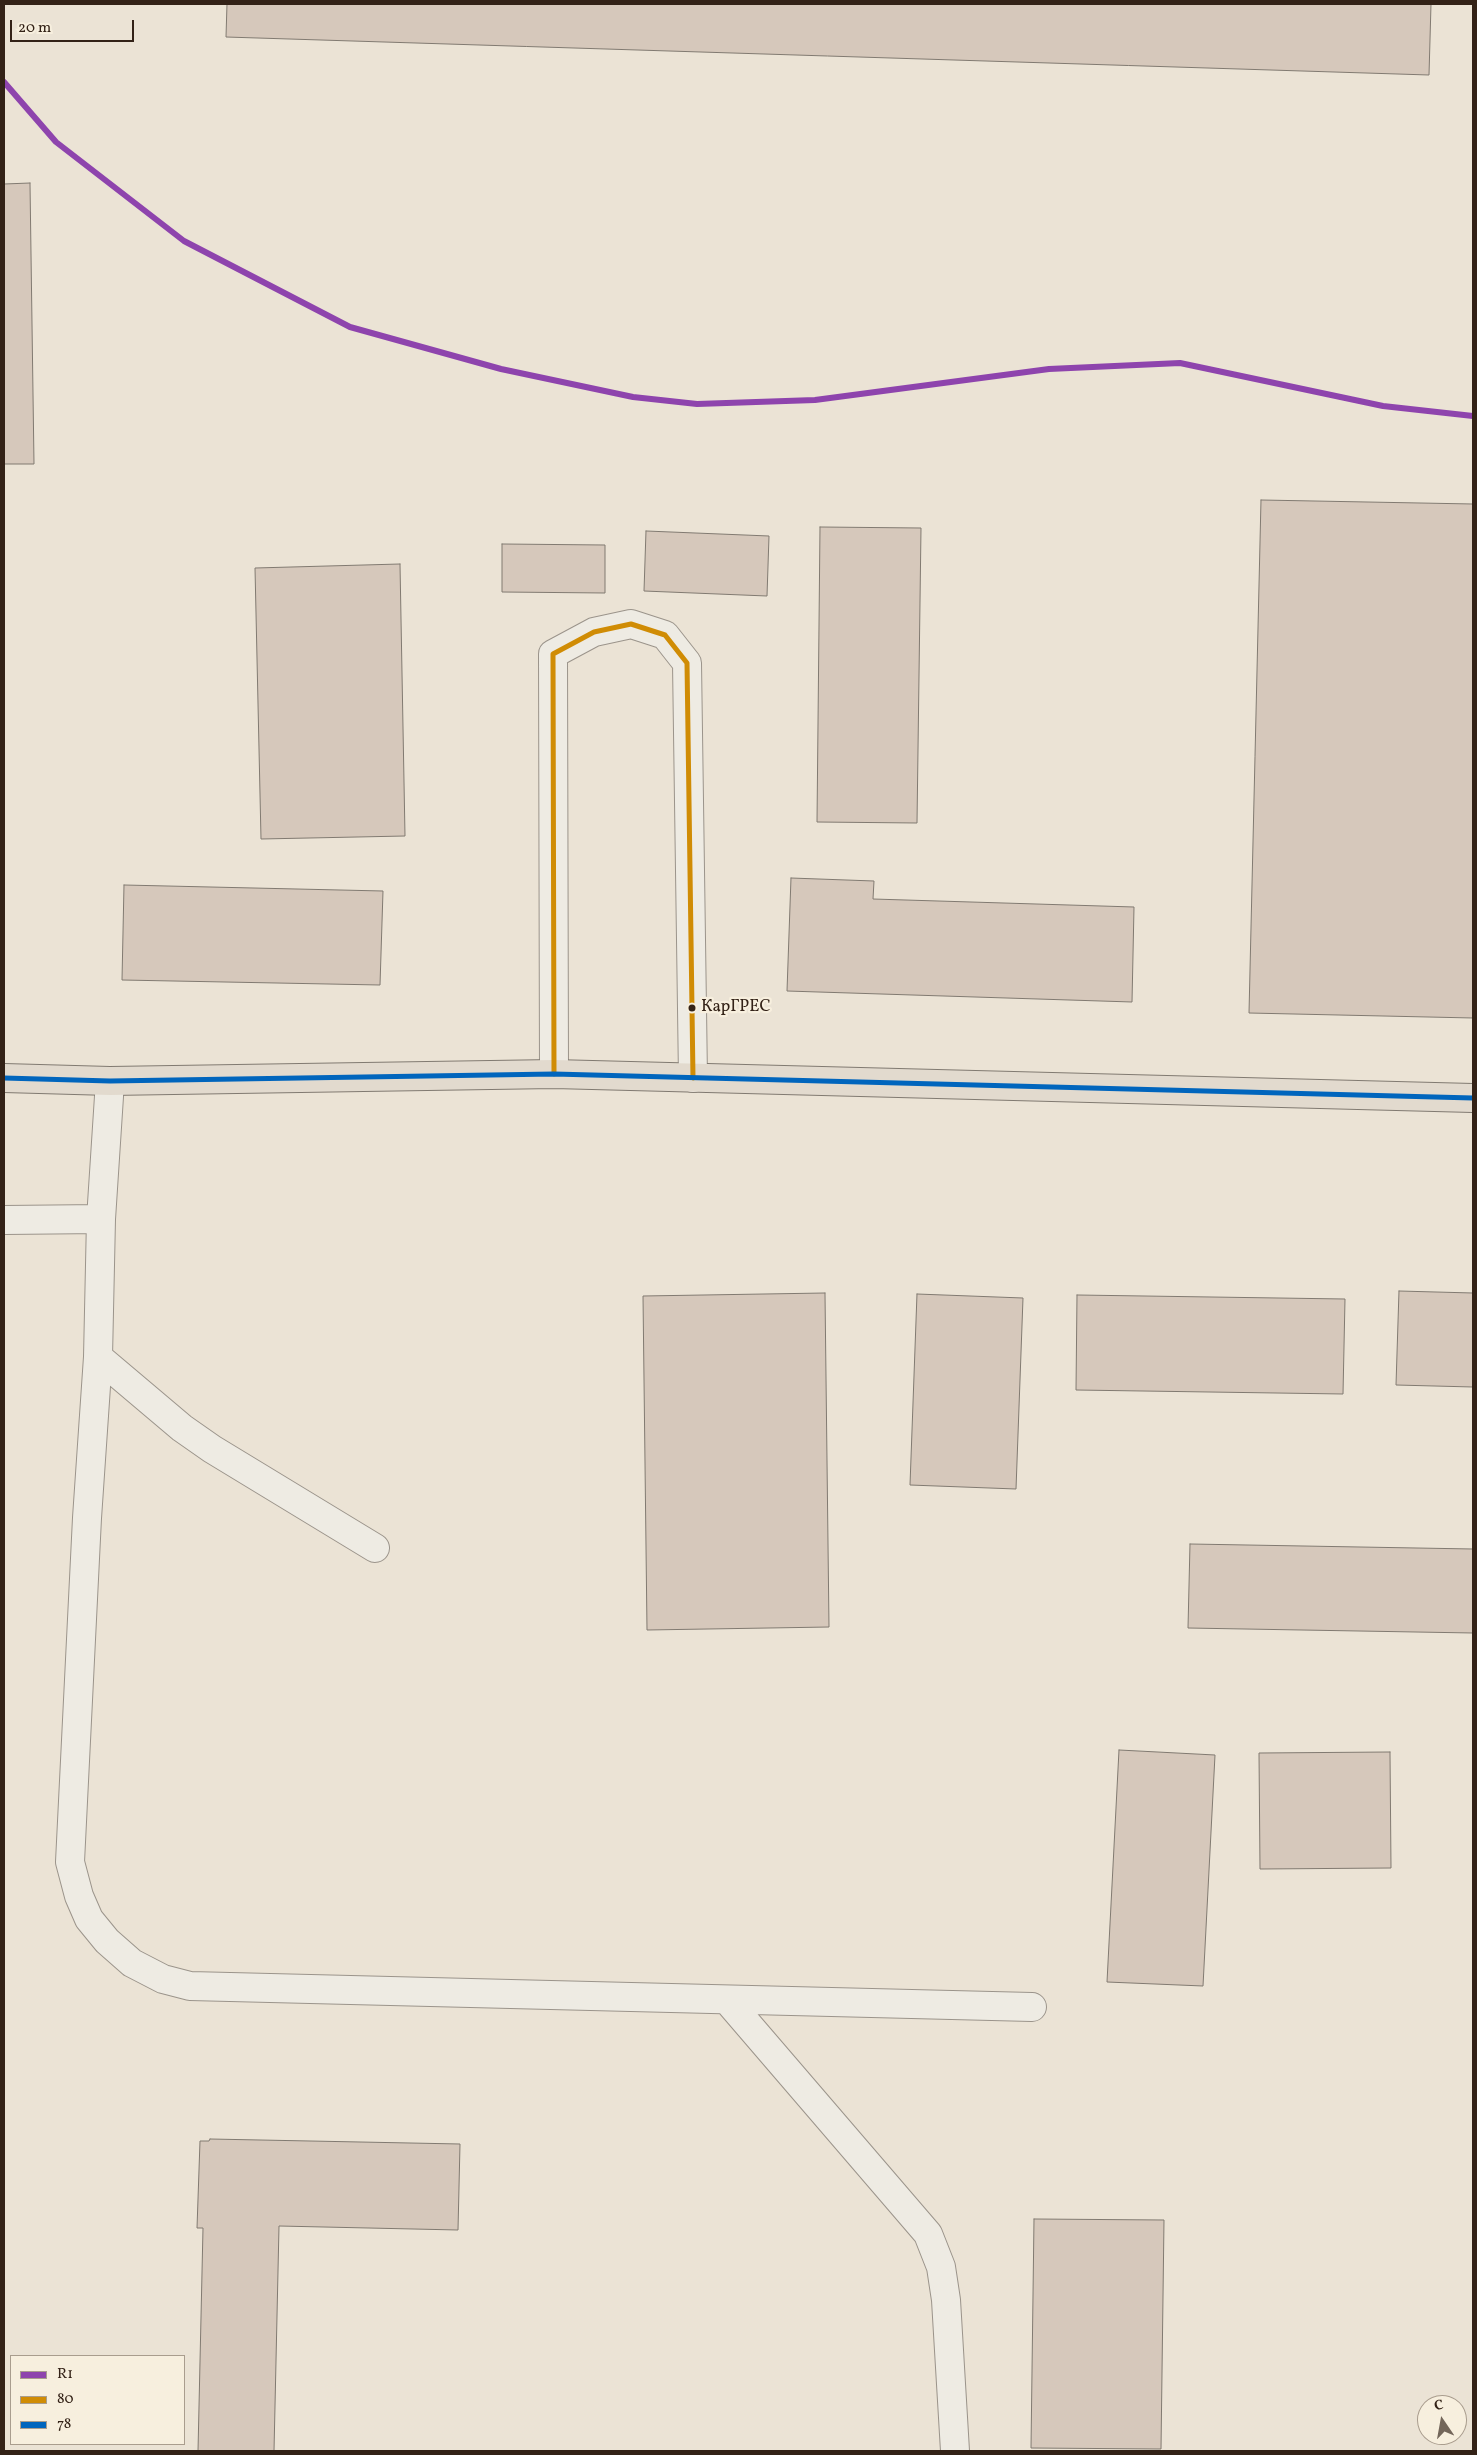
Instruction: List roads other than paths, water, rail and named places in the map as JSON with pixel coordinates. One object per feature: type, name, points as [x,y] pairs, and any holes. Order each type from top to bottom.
[{"type":"main road","points":[[4,1078],[110,1081],[554,1074],[1473,1098]]},
{"type":"street","points":[[554,1074],[553,654],[594,632],[631,624],[665,635],[687,663],[692,1078]]},
{"type":"street","points":[[110,1081],[101,1219],[98,1357],[87,1518],[70,1862],[79,1896],[89,1919],[107,1941],[132,1963],[163,1979],[190,1986],[1032,2007]]},
{"type":"street","points":[[4,1220],[101,1219]]},
{"type":"street","points":[[98,1357],[182,1428],[212,1449],[375,1548]]},
{"type":"street","points":[[727,2000],[928,2234],[941,2267],[946,2300],[955,2451]]},
{"type":"place","name":"КарГРЕС","points":[[692,1008]]}]
